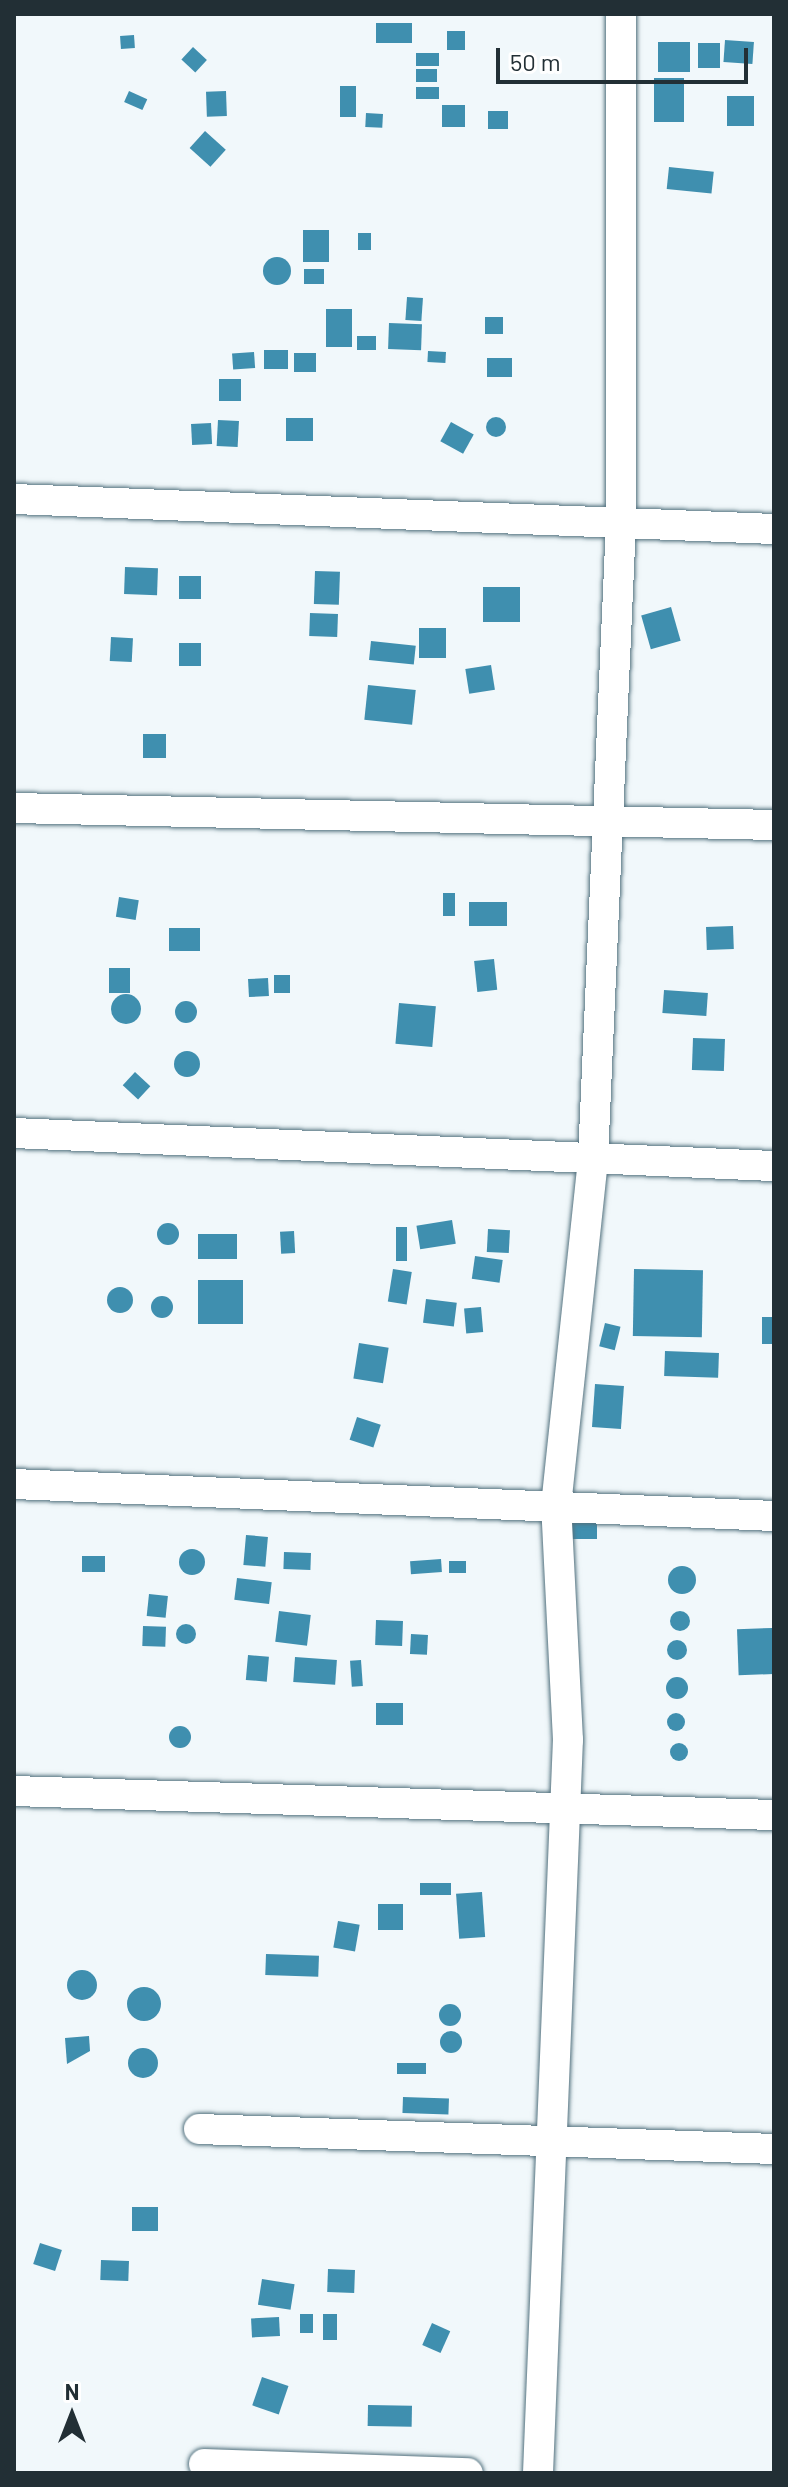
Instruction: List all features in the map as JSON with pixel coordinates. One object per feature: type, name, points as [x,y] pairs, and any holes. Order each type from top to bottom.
[{"type":"street","points":[[538,2473],[565,1807],[556,1506],[593,1159],[621,522],[621,14]]},
{"type":"street","points":[[14,499],[774,529]]},
{"type":"street","points":[[14,808],[608,826],[774,825]]},
{"type":"street","points":[[14,1133],[774,1166]]},
{"type":"street","points":[[14,1484],[774,1516]]},
{"type":"street","points":[[14,1791],[774,1815]]},
{"type":"street","points":[[199,2129],[774,2149]]},
{"type":"street","points":[[204,2464],[468,2473]]},
{"type":"building","points":[[376,23],[412,23],[412,43],[376,43]]},
{"type":"building","points":[[447,31],[465,31],[465,50],[447,50]]},
{"type":"building","points":[[134,35],[135,48],[121,49],[120,36]]},
{"type":"building","points":[[725,40],[754,42],[752,64],[723,62]]},
{"type":"building","points":[[658,42],[690,42],[690,72],[658,72]]},
{"type":"building","points":[[698,43],[720,43],[720,68],[698,68]]},
{"type":"building","points":[[193,47],[207,60],[195,72],[181,59]]},
{"type":"building","points":[[416,53],[439,53],[439,66],[416,66]]},
{"type":"building","points":[[416,69],[437,69],[437,82],[416,82]]},
{"type":"building","points":[[654,78],[684,78],[684,122],[654,122]]},
{"type":"building","points":[[340,86],[356,86],[356,117],[340,117]]},
{"type":"building","points":[[416,87],[439,87],[439,99],[416,99]]},
{"type":"building","points":[[129,91],[147,99],[142,110],[124,102]]},
{"type":"building","points":[[226,91],[227,116],[207,117],[206,92]]},
{"type":"building","points":[[727,96],[754,96],[754,126],[727,126]]},
{"type":"building","points":[[442,105],[465,105],[465,127],[442,127]]},
{"type":"building","points":[[488,111],[508,111],[508,129],[488,129]]},
{"type":"building","points":[[366,113],[383,114],[382,128],[365,127]]},
{"type":"building","points":[[205,131],[226,150],[210,167],[190,148]]},
{"type":"building","points":[[669,167],[714,172],[711,194],[667,189]]},
{"type":"building","points":[[303,230],[329,230],[329,262],[303,262]]},
{"type":"building","points":[[358,233],[371,233],[371,250],[358,250]]},
{"type":"building","points":[[277,257],[287,261],[291,271],[287,281],[277,285],[267,281],[263,271],[267,261]]},
{"type":"building","points":[[304,269],[324,269],[324,284],[304,284]]},
{"type":"building","points":[[407,297],[423,298],[421,321],[405,320]]},
{"type":"building","points":[[326,309],[352,309],[352,347],[326,347]]},
{"type":"building","points":[[485,317],[503,317],[503,334],[485,334]]},
{"type":"building","points":[[389,323],[422,324],[421,350],[388,349]]},
{"type":"building","points":[[357,336],[376,336],[376,350],[357,350]]},
{"type":"building","points":[[264,350],[288,350],[288,369],[264,369]]},
{"type":"building","points":[[428,351],[446,352],[445,363],[427,362]]},
{"type":"building","points":[[254,352],[255,368],[233,369],[232,354]]},
{"type":"building","points":[[294,353],[316,353],[316,372],[294,372]]},
{"type":"building","points":[[487,358],[512,358],[512,377],[487,377]]},
{"type":"building","points":[[219,379],[241,379],[241,401],[219,401]]},
{"type":"building","points":[[492,417],[500,417],[506,427],[500,437],[492,437],[486,431],[486,423]]},
{"type":"building","points":[[286,418],[313,418],[313,441],[286,441]]},
{"type":"building","points":[[218,420],[239,421],[238,447],[217,446]]},
{"type":"building","points":[[451,422],[474,435],[463,454],[440,441]]},
{"type":"building","points":[[211,423],[212,444],[192,445],[191,424]]},
{"type":"building","points":[[125,567],[158,568],[157,595],[124,594]]},
{"type":"building","points":[[315,571],[340,572],[339,605],[314,604]]},
{"type":"building","points":[[179,576],[201,576],[201,599],[179,599]]},
{"type":"building","points":[[483,587],[520,587],[520,622],[483,622]]},
{"type":"building","points":[[671,607],[681,641],[651,649],[641,616]]},
{"type":"building","points":[[310,613],[338,614],[337,637],[309,636]]},
{"type":"building","points":[[419,628],[446,628],[446,658],[419,658]]},
{"type":"building","points":[[111,637],[133,638],[132,662],[110,661]]},
{"type":"building","points":[[371,641],[416,646],[414,665],[369,660]]},
{"type":"building","points":[[179,643],[201,643],[201,666],[179,666]]},
{"type":"building","points":[[491,665],[495,690],[469,694],[465,669]]},
{"type":"building","points":[[368,685],[416,690],[412,725],[364,720]]},
{"type":"building","points":[[143,734],[166,734],[166,758],[143,758]]},
{"type":"building","points":[[443,893],[455,893],[455,916],[443,916]]},
{"type":"building","points":[[119,897],[139,900],[136,920],[116,917]]},
{"type":"building","points":[[469,902],[507,902],[507,926],[469,926]]},
{"type":"building","points":[[733,926],[734,949],[707,950],[706,927]]},
{"type":"building","points":[[169,928],[200,928],[200,951],[169,951]]},
{"type":"building","points":[[494,959],[497,990],[477,992],[474,961]]},
{"type":"building","points":[[109,968],[130,968],[130,993],[109,993]]},
{"type":"building","points":[[274,975],[290,975],[290,993],[274,993]]},
{"type":"building","points":[[268,978],[269,996],[249,997],[248,979]]},
{"type":"building","points":[[664,990],[708,993],[706,1016],[662,1013]]},
{"type":"building","points":[[126,994],[136,999],[141,1009],[136,1019],[126,1024],[116,1019],[111,1009],[116,999]]},
{"type":"building","points":[[186,1001],[194,1004],[197,1012],[194,1020],[186,1023],[178,1020],[175,1012],[178,1004]]},
{"type":"building","points":[[399,1003],[436,1006],[432,1047],[395,1044]]},
{"type":"building","points":[[693,1038],[725,1039],[724,1071],[692,1070]]},
{"type":"building","points":[[187,1051],[196,1055],[200,1064],[196,1073],[187,1077],[178,1073],[174,1064],[178,1055]]},
{"type":"building","points":[[135,1072],[150,1086],[138,1099],[123,1085]]},
{"type":"building","points":[[452,1220],[456,1244],[420,1249],[416,1226]]},
{"type":"building","points":[[168,1223],[176,1226],[179,1234],[176,1242],[168,1245],[160,1242],[157,1234],[160,1226]]},
{"type":"building","points":[[396,1227],[407,1227],[407,1261],[396,1261]]},
{"type":"building","points":[[488,1229],[510,1230],[509,1253],[487,1252]]},
{"type":"building","points":[[294,1231],[295,1253],[281,1254],[280,1232]]},
{"type":"building","points":[[198,1234],[237,1234],[237,1259],[198,1259]]},
{"type":"building","points":[[475,1256],[503,1260],[500,1283],[472,1279]]},
{"type":"building","points":[[393,1269],[412,1272],[407,1305],[388,1302]]},
{"type":"building","points":[[634,1269],[703,1270],[702,1337],[633,1336]]},
{"type":"building","points":[[198,1280],[243,1280],[243,1324],[198,1324]]},
{"type":"building","points":[[120,1287],[129,1291],[133,1300],[129,1309],[120,1313],[111,1309],[107,1300],[111,1291]]},
{"type":"building","points":[[162,1296],[173,1307],[162,1318],[151,1307]]},
{"type":"building","points":[[426,1299],[457,1303],[454,1327],[423,1323]]},
{"type":"building","points":[[481,1307],[483,1332],[466,1333],[464,1308]]},
{"type":"building","points":[[762,1317],[774,1317],[774,1344],[762,1344]]},
{"type":"building","points":[[605,1323],[621,1327],[615,1350],[599,1346]]},
{"type":"building","points":[[359,1343],[389,1348],[383,1383],[353,1379]]},
{"type":"building","points":[[665,1351],[719,1353],[718,1378],[664,1376]]},
{"type":"building","points":[[595,1384],[624,1386],[621,1429],[592,1427]]},
{"type":"building","points":[[357,1417],[381,1425],[373,1448],[350,1440]]},
{"type":"building","points":[[569,1508],[597,1508],[597,1539],[569,1539]]},
{"type":"building","points":[[246,1535],[268,1537],[265,1567],[243,1565]]},
{"type":"building","points":[[192,1549],[201,1553],[205,1562],[201,1571],[192,1575],[183,1571],[179,1562],[183,1553]]},
{"type":"building","points":[[284,1552],[311,1553],[310,1570],[283,1569]]},
{"type":"building","points":[[82,1556],[105,1556],[105,1572],[82,1572]]},
{"type":"building","points":[[441,1559],[442,1572],[411,1574],[410,1561]]},
{"type":"building","points":[[449,1561],[466,1561],[466,1573],[449,1573]]},
{"type":"building","points":[[682,1566],[692,1570],[696,1580],[692,1590],[682,1594],[672,1590],[668,1580],[672,1570]]},
{"type":"building","points":[[237,1578],[272,1582],[269,1604],[234,1600]]},
{"type":"building","points":[[149,1594],[168,1596],[166,1618],[147,1616]]},
{"type":"building","points":[[279,1611],[311,1615],[307,1646],[275,1642]]},
{"type":"building","points":[[680,1611],[687,1614],[690,1621],[687,1628],[680,1631],[673,1628],[670,1621],[673,1614]]},
{"type":"building","points":[[376,1620],[403,1621],[402,1646],[375,1645]]},
{"type":"building","points":[[182,1624],[190,1624],[196,1634],[190,1644],[182,1644],[176,1638],[176,1630]]},
{"type":"building","points":[[143,1626],[166,1627],[165,1647],[142,1646]]},
{"type":"building","points":[[772,1628],[774,1674],[739,1675],[737,1629]]},
{"type":"building","points":[[411,1634],[428,1635],[427,1655],[410,1654]]},
{"type":"building","points":[[677,1640],[684,1643],[687,1650],[684,1657],[677,1660],[670,1657],[667,1650],[670,1643]]},
{"type":"building","points":[[248,1655],[269,1657],[267,1682],[246,1680]]},
{"type":"building","points":[[295,1657],[337,1660],[335,1685],[293,1682]]},
{"type":"building","points":[[361,1660],[363,1686],[352,1687],[350,1661]]},
{"type":"building","points":[[677,1677],[685,1680],[688,1688],[685,1696],[677,1699],[669,1696],[666,1688],[669,1680]]},
{"type":"building","points":[[376,1703],[403,1703],[403,1725],[376,1725]]},
{"type":"building","points":[[676,1713],[685,1722],[676,1731],[667,1722]]},
{"type":"building","points":[[180,1726],[188,1729],[191,1737],[188,1745],[180,1748],[172,1745],[169,1737],[172,1729]]},
{"type":"building","points":[[675,1743],[683,1743],[688,1752],[686,1759],[675,1761],[670,1756],[670,1748]]},
{"type":"building","points":[[420,1883],[451,1883],[451,1895],[420,1895]]},
{"type":"building","points":[[482,1892],[485,1937],[459,1939],[456,1894]]},
{"type":"building","points":[[378,1904],[403,1904],[403,1930],[378,1930]]},
{"type":"building","points":[[338,1921],[360,1925],[355,1951],[333,1948]]},
{"type":"building","points":[[266,1954],[319,1956],[318,1977],[265,1975]]},
{"type":"building","points":[[82,1970],[88,1971],[96,1979],[96,1991],[88,1999],[82,2000],[76,1999],[68,1991],[67,1985],[68,1979],[76,1971]]},
{"type":"building","points":[[144,1987],[156,1992],[161,2004],[156,2016],[144,2021],[132,2016],[127,2004],[132,1992]]},
{"type":"building","points":[[450,2004],[458,2007],[461,2015],[458,2023],[450,2026],[442,2023],[439,2015],[442,2007]]},
{"type":"building","points":[[451,2031],[459,2034],[462,2042],[459,2050],[451,2053],[443,2050],[440,2042],[443,2034]]},
{"type":"building","points":[[89,2036],[90,2051],[67,2064],[65,2038]]},
{"type":"building","points":[[143,2048],[154,2052],[158,2063],[154,2074],[143,2078],[132,2074],[128,2063],[132,2052]]},
{"type":"building","points":[[397,2063],[426,2063],[426,2074],[397,2074]]},
{"type":"building","points":[[403,2097],[449,2099],[448,2115],[402,2113]]},
{"type":"building","points":[[132,2207],[158,2207],[158,2231],[132,2231]]},
{"type":"building","points":[[40,2243],[62,2250],[55,2271],[33,2264]]},
{"type":"building","points":[[101,2260],[129,2261],[128,2281],[100,2280]]},
{"type":"building","points":[[328,2269],[355,2270],[354,2293],[327,2292]]},
{"type":"building","points":[[262,2279],[295,2284],[291,2310],[258,2305]]},
{"type":"building","points":[[300,2314],[313,2314],[313,2333],[300,2333]]},
{"type":"building","points":[[323,2314],[337,2314],[337,2340],[323,2340]]},
{"type":"building","points":[[279,2317],[280,2336],[252,2337],[251,2318]]},
{"type":"building","points":[[432,2323],[450,2331],[441,2353],[422,2345]]},
{"type":"building","points":[[262,2377],[288,2386],[279,2414],[252,2405]]},
{"type":"building","points":[[368,2405],[412,2406],[412,2427],[368,2426]]}]
